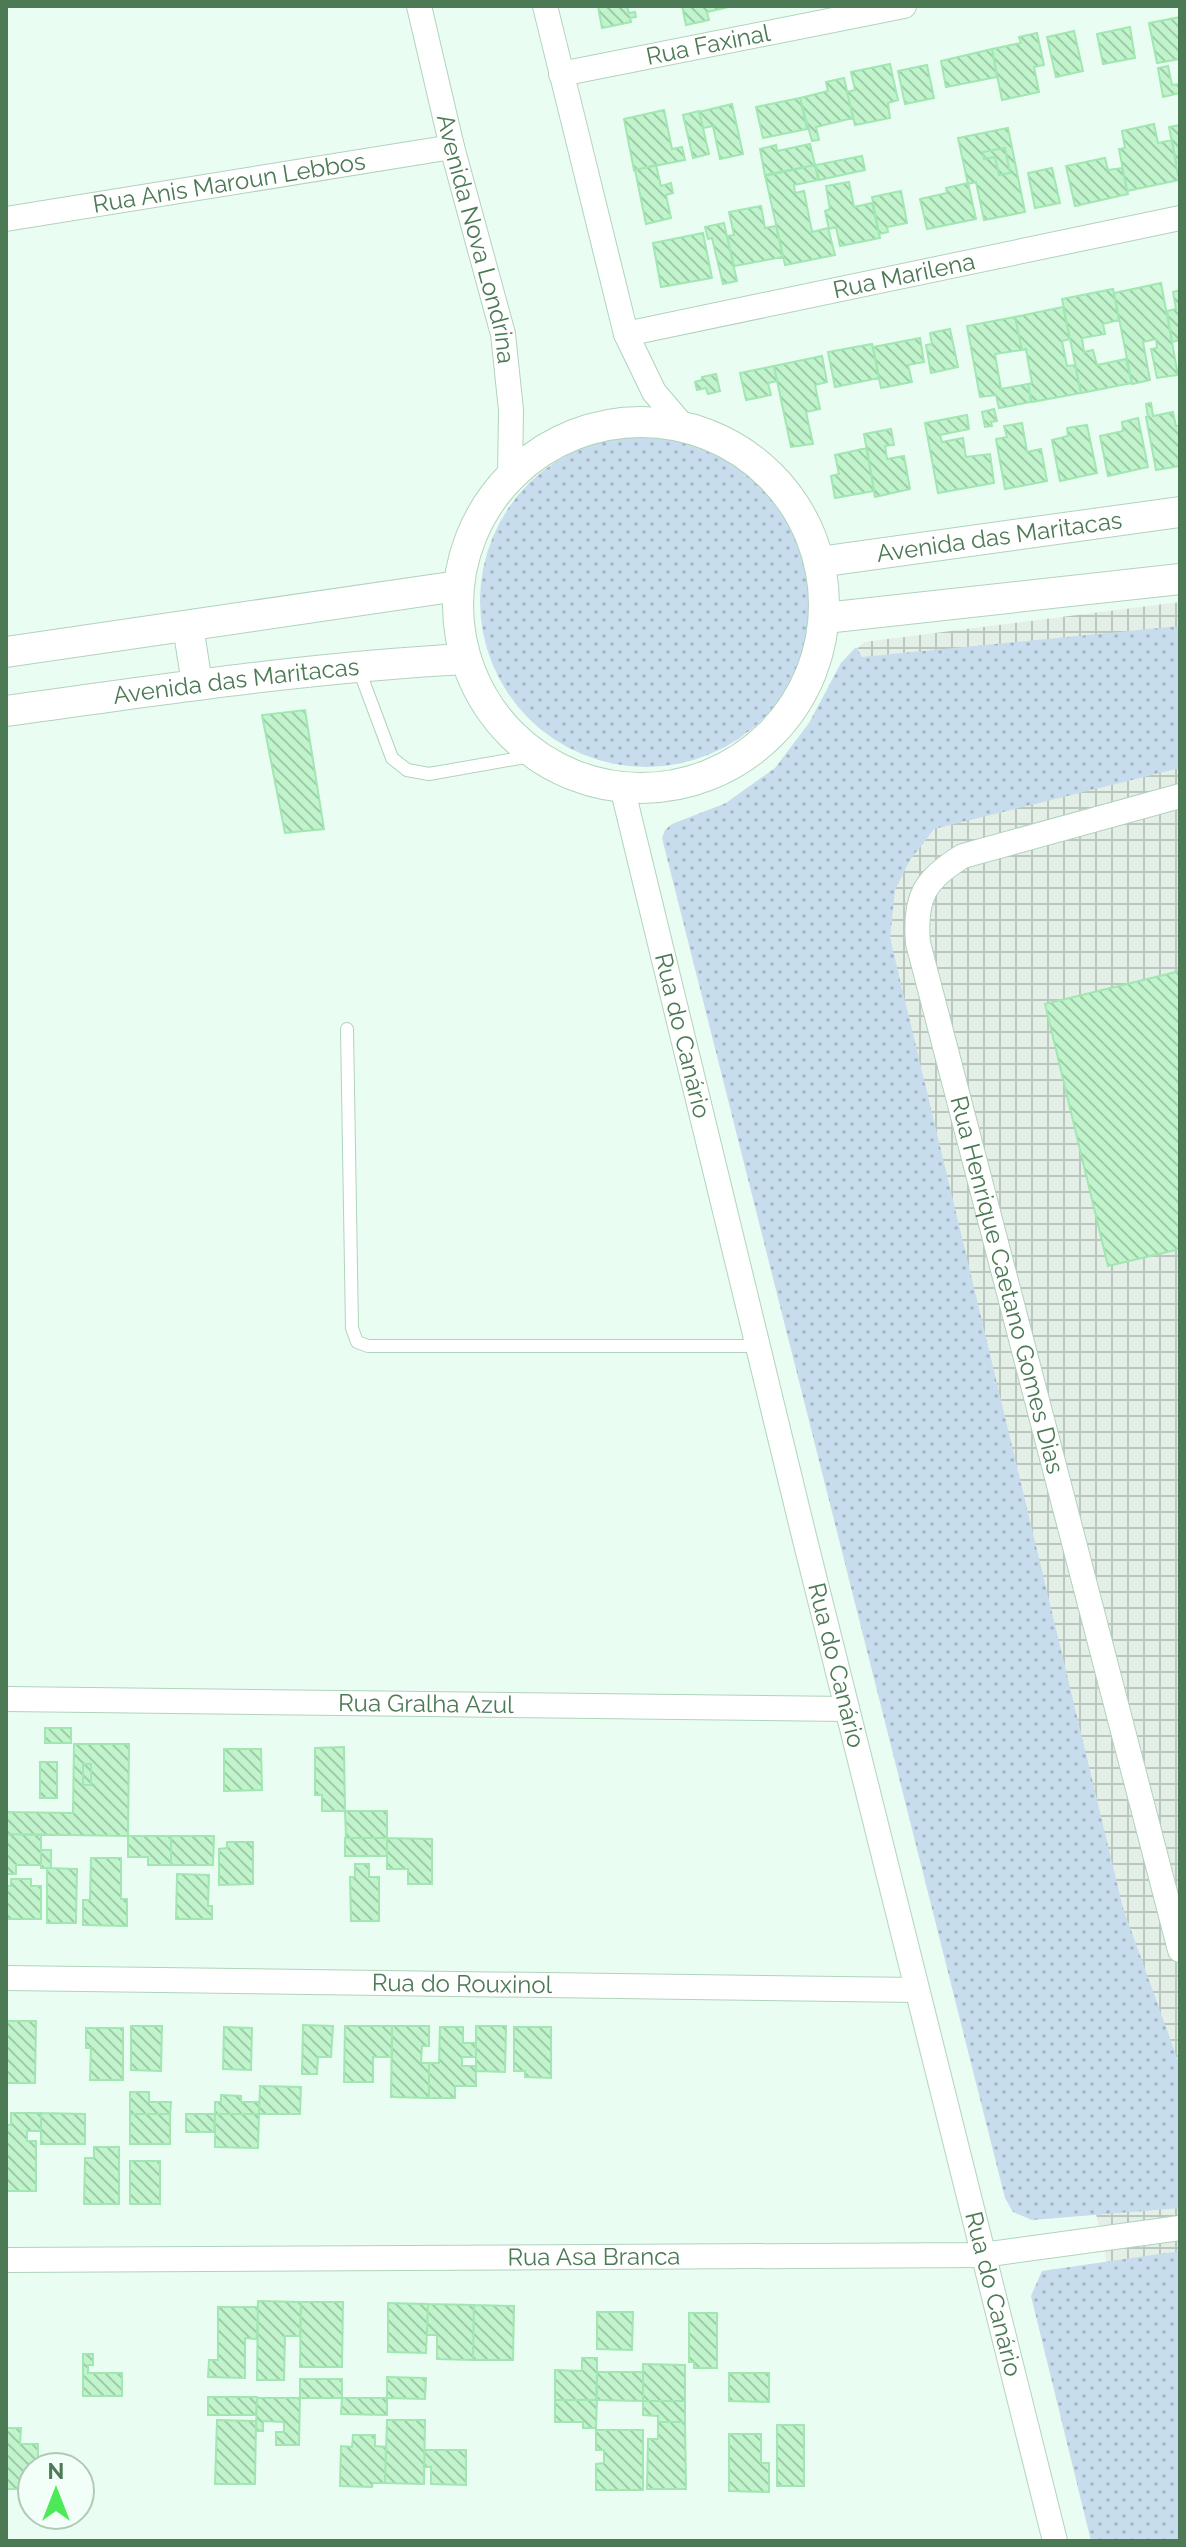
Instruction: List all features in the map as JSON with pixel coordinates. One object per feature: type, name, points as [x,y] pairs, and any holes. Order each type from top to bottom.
[{"type":"street","name":"Avenida Nova Londrina","points":[[419,6],[452,147],[503,334],[511,410],[510,477]]},
{"type":"street","points":[[545,6],[626,334],[654,392],[683,426]]},
{"type":"street","name":"Rua Faxinal","points":[[561,74],[904,6]]},
{"type":"street","name":"Rua Anis Maroun Lebbos","points":[[6,219],[452,147]]},
{"type":"street","name":"Rua Marilena","points":[[626,334],[1180,218]]},
{"type":"street","points":[[636,422],[683,426],[724,442],[761,466],[790,498],[811,535],[823,576],[825,618],[817,660],[800,698],[775,731],[742,758],[705,776],[664,786],[622,787],[592,781],[563,770],[513,736],[477,687],[466,659],[458,622],[458,586],[466,549],[484,510],[510,477],[547,448],[590,429],[636,422]]},
{"type":"street","name":"Avenida das Maritacas","points":[[819,562],[1180,512]]},
{"type":"street","points":[[825,618],[1180,579]]},
{"type":"street","points":[[6,652],[458,586]]},
{"type":"street","points":[[188,626],[197,684]]},
{"type":"street","name":"Avenida das Maritacas","points":[[6,711],[197,684],[466,659]]},
{"type":"street","name":"Rua do Canário","points":[[622,787],[847,1709],[1055,2541]]},
{"type":"street","name":"Rua Henrique Caetano Gomes Dias","points":[[1180,796],[963,856],[938,872],[927,884],[917,912],[916,927],[1180,1950]]},
{"type":"street","name":"Rua Gralha Azul","points":[[6,1699],[847,1709]]},
{"type":"street","name":"Rua do Rouxinol","points":[[6,1978],[917,1990]]},
{"type":"street","name":"Rua Asa Branca","points":[[6,2260],[983,2255],[1180,2228]]},
{"type":"lane","points":[[358,667],[392,758],[407,770],[429,774],[537,755]]},
{"type":"lane","points":[[347,1029],[352,1328],[357,1342],[368,1346],[758,1346]]},
{"type":"shaded area","points":[[646,435],[678,438],[709,448],[738,463],[763,484],[784,509],[799,538],[809,569],[812,601],[809,633],[799,664],[784,693],[763,718],[738,739],[709,754],[678,764],[646,767],[614,764],[583,754],[554,739],[529,718],[508,693],[493,664],[483,633],[480,601],[483,569],[493,538],[508,509],[529,484],[554,463],[583,448],[614,438]]},
{"type":"shaded area","points":[[1180,602],[1180,2541],[1168,2541],[791,825],[849,657],[864,642]]},
{"type":"shaded area","points":[[1180,626],[1180,768],[934,829],[910,860],[895,890],[890,938],[1123,1908],[1180,2066],[1180,2208],[1032,2220],[1013,2212],[1005,2198],[662,838],[672,824],[726,803],[775,768],[809,723],[841,663],[856,647],[862,657]]},
{"type":"shaded area","points":[[1180,2251],[1180,2541],[1091,2541],[1031,2296],[1042,2271]]},
{"type":"building","points":[[598,6],[627,6],[629,13],[635,12],[636,17],[630,18],[631,22],[602,28]]},
{"type":"building","points":[[682,6],[729,7],[707,12],[709,20],[686,25]]},
{"type":"building","points":[[1180,17],[1180,59],[1157,63],[1149,23]]},
{"type":"building","points":[[1130,27],[1135,58],[1103,64],[1097,34]]},
{"type":"building","points":[[1074,31],[1083,71],[1056,77],[1047,37]]},
{"type":"building","points":[[1037,33],[1044,65],[1034,67],[1039,92],[1002,100],[992,49],[1021,43],[1019,37]]},
{"type":"building","points":[[992,49],[997,77],[946,87],[941,61]]},
{"type":"building","points":[[890,64],[898,100],[888,103],[890,118],[855,125],[847,92],[855,90],[851,72]]},
{"type":"building","points":[[927,65],[934,98],[905,104],[898,71]]},
{"type":"building","points":[[1168,66],[1172,85],[1180,84],[1180,93],[1163,97],[1158,68]]},
{"type":"building","points":[[844,78],[853,118],[816,127],[819,140],[812,141],[800,98],[828,91],[826,82]]},
{"type":"building","points":[[800,98],[807,129],[763,138],[756,107]]},
{"type":"building","points":[[732,104],[743,154],[720,159],[713,126],[703,128],[699,112]]},
{"type":"building","points":[[664,110],[672,149],[682,147],[685,160],[634,170],[624,119]]},
{"type":"building","points":[[699,111],[709,154],[693,158],[683,115]]},
{"type":"building","points":[[1154,124],[1158,143],[1172,140],[1179,180],[1127,191],[1119,149],[1125,148],[1122,131]]},
{"type":"building","points":[[1180,125],[1180,162],[1176,163],[1169,127]]},
{"type":"building","points":[[1008,128],[1025,212],[984,220],[976,182],[968,184],[958,138]]},
{"type":"building","points":[[810,144],[815,165],[765,176],[760,149],[776,145],[777,151]]},
{"type":"building","points":[[1005,148],[1010,173],[999,175],[995,157],[984,159],[983,152]]},
{"type":"building","points":[[862,156],[865,170],[819,180],[816,165]]},
{"type":"building","points":[[1105,158],[1108,170],[1122,168],[1128,194],[1075,206],[1066,166]]},
{"type":"building","points":[[656,165],[661,186],[671,183],[673,193],[666,195],[671,218],[646,224],[635,170]]},
{"type":"building","points":[[815,165],[818,180],[794,185],[795,193],[804,191],[812,232],[828,228],[835,255],[785,265],[765,175]]},
{"type":"building","points":[[1052,168],[1060,203],[1035,208],[1028,173]]},
{"type":"building","points":[[849,182],[854,207],[872,203],[880,238],[840,246],[836,227],[829,229],[825,211],[830,209],[826,186]]},
{"type":"building","points":[[968,183],[976,219],[927,229],[920,199],[947,193],[946,188]]},
{"type":"building","points":[[901,191],[907,223],[887,227],[888,232],[879,234],[872,197]]},
{"type":"building","points":[[761,206],[765,228],[776,226],[783,257],[734,266],[727,236],[734,235],[729,212]]},
{"type":"building","points":[[724,223],[737,281],[723,284],[712,238],[708,239],[705,227]]},
{"type":"building","points":[[703,233],[712,278],[661,287],[653,243]]},
{"type":"building","points":[[1161,283],[1178,375],[1157,378],[1151,349],[1157,348],[1156,339],[1143,342],[1150,380],[1132,384],[1114,293]]},
{"type":"building","points":[[1113,289],[1119,320],[1103,324],[1105,334],[1082,338],[1084,352],[1093,350],[1097,365],[1126,359],[1132,383],[1081,393],[1062,299]]},
{"type":"building","points":[[1180,290],[1180,340],[1172,342],[1167,311],[1176,309],[1173,292]]},
{"type":"building","points":[[1063,307],[1070,339],[1062,341],[1067,366],[1075,365],[1081,393],[1032,402],[1026,349],[1022,350],[1015,317]]},
{"type":"building","points":[[1015,317],[1022,350],[995,354],[1001,389],[1028,384],[1031,402],[999,408],[996,395],[980,397],[967,326]]},
{"type":"building","points":[[950,329],[958,367],[931,373],[926,345],[932,344],[930,333]]},
{"type":"building","points":[[920,338],[924,362],[908,365],[912,382],[881,388],[873,347]]},
{"type":"building","points":[[872,344],[879,378],[835,387],[828,352]]},
{"type":"building","points":[[822,356],[827,382],[815,385],[820,409],[806,412],[813,444],[791,447],[774,366]]},
{"type":"building","points":[[774,366],[777,381],[768,383],[771,395],[746,400],[740,373]]},
{"type":"building","points":[[716,374],[720,391],[708,394],[706,388],[697,390],[695,382]]},
{"type":"building","points":[[1151,403],[1153,416],[1173,412],[1176,426],[1180,426],[1180,466],[1156,470],[1146,417],[1146,404]]},
{"type":"building","points":[[994,409],[997,421],[985,427],[982,412]]},
{"type":"building","points":[[967,415],[969,429],[940,435],[942,442],[963,438],[966,457],[990,454],[994,483],[938,493],[925,423]]},
{"type":"building","points":[[1138,418],[1148,467],[1108,476],[1100,436],[1123,431],[1122,422]]},
{"type":"building","points":[[1022,423],[1027,452],[1041,449],[1047,481],[1005,489],[996,439],[1007,437],[1004,426]]},
{"type":"building","points":[[1087,425],[1097,473],[1060,481],[1052,440],[1068,436],[1067,428]]},
{"type":"building","points":[[891,429],[894,445],[885,446],[887,459],[904,456],[910,489],[875,497],[864,434]]},
{"type":"building","points":[[867,448],[874,491],[835,498],[831,476],[839,474],[835,455]]},
{"type":"building","points":[[305,710],[324,829],[285,833],[262,715]]},
{"type":"building","points":[[1180,971],[1180,1249],[1108,1266],[1045,1004]]},
{"type":"building","points":[[45,1728],[71,1728],[71,1743],[45,1743]]},
{"type":"building","points":[[74,1744],[129,1744],[128,1836],[6,1834],[6,1812],[73,1813]]},
{"type":"building","points":[[344,1747],[345,1811],[322,1811],[322,1795],[315,1795],[315,1748]]},
{"type":"building","points":[[224,1749],[261,1749],[262,1790],[224,1791]]},
{"type":"building","points":[[40,1762],[57,1762],[57,1798],[40,1798]]},
{"type":"building","points":[[83,1764],[91,1764],[91,1785],[83,1785]]},
{"type":"building","points":[[345,1811],[387,1811],[387,1838],[346,1838]]},
{"type":"building","points":[[6,1834],[41,1835],[41,1865],[16,1865],[16,1874],[6,1874]]},
{"type":"building","points":[[128,1836],[171,1836],[171,1865],[148,1865],[148,1857],[128,1857]]},
{"type":"building","points":[[171,1836],[214,1836],[213,1865],[171,1865]]},
{"type":"building","points":[[345,1838],[387,1838],[387,1856],[345,1856]]},
{"type":"building","points":[[387,1838],[432,1839],[432,1884],[408,1884],[408,1869],[387,1869]]},
{"type":"building","points":[[227,1842],[253,1842],[253,1884],[219,1885],[219,1849],[227,1848]]},
{"type":"building","points":[[41,1850],[51,1850],[51,1868],[41,1868]]},
{"type":"building","points":[[91,1858],[121,1858],[121,1899],[127,1899],[127,1926],[83,1925],[83,1900],[90,1900]]},
{"type":"building","points":[[355,1864],[369,1864],[369,1877],[379,1877],[379,1921],[351,1921],[350,1877],[355,1877]]},
{"type":"building","points":[[47,1868],[77,1869],[76,1923],[47,1923]]},
{"type":"building","points":[[177,1874],[209,1875],[208,1906],[212,1906],[212,1919],[176,1919]]},
{"type":"building","points":[[11,1879],[31,1879],[31,1886],[41,1886],[41,1919],[6,1919],[6,1886],[11,1886]]},
{"type":"building","points":[[7,2021],[36,2021],[35,2083],[7,2083]]},
{"type":"building","points":[[303,2025],[333,2026],[331,2057],[318,2057],[317,2074],[302,2074]]},
{"type":"building","points":[[131,2026],[162,2026],[161,2071],[131,2070]]},
{"type":"building","points":[[345,2026],[392,2026],[392,2057],[373,2057],[373,2082],[344,2082]]},
{"type":"building","points":[[392,2026],[429,2026],[429,2046],[422,2046],[421,2063],[429,2063],[429,2098],[391,2097]]},
{"type":"building","points":[[476,2026],[506,2026],[505,2072],[476,2071]]},
{"type":"building","points":[[224,2027],[252,2028],[251,2070],[223,2069]]},
{"type":"building","points":[[440,2027],[463,2027],[463,2043],[476,2043],[476,2057],[462,2057],[462,2066],[476,2066],[476,2086],[455,2086],[455,2098],[429,2098],[429,2063],[439,2063]]},
{"type":"building","points":[[514,2027],[551,2027],[551,2078],[525,2077],[525,2071],[514,2071]]},
{"type":"building","points":[[86,2028],[123,2028],[123,2080],[90,2080],[91,2048],[86,2048]]},
{"type":"building","points":[[260,2086],[301,2087],[300,2114],[259,2114]]},
{"type":"building","points":[[130,2092],[149,2092],[149,2102],[171,2102],[170,2114],[130,2114]]},
{"type":"building","points":[[221,2095],[241,2096],[241,2102],[259,2102],[259,2114],[215,2114],[215,2102],[221,2102]]},
{"type":"building","points":[[11,2113],[41,2113],[41,2131],[27,2131],[27,2141],[36,2141],[36,2191],[6,2191],[6,2125],[11,2125]]},
{"type":"building","points":[[41,2113],[85,2114],[85,2144],[41,2144]]},
{"type":"building","points":[[130,2114],[170,2114],[170,2144],[130,2144]]},
{"type":"building","points":[[186,2114],[215,2114],[214,2132],[186,2132]]},
{"type":"building","points":[[215,2114],[259,2114],[258,2148],[215,2147]]},
{"type":"building","points":[[94,2147],[119,2147],[119,2204],[84,2204],[85,2158],[94,2158]]},
{"type":"building","points":[[130,2161],[160,2161],[160,2204],[130,2204]]},
{"type":"building","points":[[258,2301],[301,2302],[300,2336],[285,2336],[284,2380],[257,2380]]},
{"type":"building","points":[[301,2302],[343,2302],[342,2367],[300,2367]]},
{"type":"building","points":[[388,2303],[428,2304],[426,2353],[388,2352]]},
{"type":"building","points":[[428,2304],[474,2305],[473,2360],[437,2359],[437,2335],[427,2335]]},
{"type":"building","points":[[474,2305],[514,2306],[513,2360],[473,2360]]},
{"type":"building","points":[[218,2307],[258,2307],[257,2339],[245,2338],[245,2378],[208,2377],[209,2360],[218,2360]]},
{"type":"building","points":[[597,2312],[633,2312],[632,2350],[597,2349]]},
{"type":"building","points":[[689,2313],[717,2313],[717,2368],[694,2368],[694,2362],[689,2362]]},
{"type":"building","points":[[83,2354],[93,2354],[93,2365],[88,2365],[88,2373],[122,2373],[122,2396],[83,2396]]},
{"type":"building","points":[[582,2358],[597,2358],[597,2400],[555,2400],[555,2370],[582,2371]]},
{"type":"building","points":[[643,2364],[685,2365],[685,2401],[643,2401]]},
{"type":"building","points":[[597,2372],[643,2372],[643,2401],[596,2400]]},
{"type":"building","points":[[729,2373],[769,2373],[769,2402],[729,2401]]},
{"type":"building","points":[[387,2377],[426,2378],[425,2399],[387,2398]]},
{"type":"building","points":[[300,2379],[342,2379],[342,2398],[300,2398]]},
{"type":"building","points":[[208,2397],[257,2397],[256,2415],[208,2415]]},
{"type":"building","points":[[257,2398],[300,2398],[299,2445],[276,2445],[276,2432],[284,2432],[284,2422],[263,2421],[263,2431],[256,2430]]},
{"type":"building","points":[[342,2398],[387,2398],[387,2415],[341,2414]]},
{"type":"building","points":[[555,2400],[597,2400],[596,2428],[583,2428],[583,2422],[555,2422]]},
{"type":"building","points":[[643,2401],[685,2401],[685,2422],[658,2422],[658,2416],[643,2415]]},
{"type":"building","points":[[217,2420],[256,2421],[255,2484],[215,2484]]},
{"type":"building","points":[[387,2420],[425,2420],[424,2484],[385,2483]]},
{"type":"building","points":[[658,2422],[685,2422],[686,2489],[647,2489],[648,2439],[658,2439]]},
{"type":"building","points":[[777,2425],[804,2425],[804,2486],[777,2486]]},
{"type":"building","points":[[6,2428],[21,2428],[20,2444],[38,2444],[38,2451],[16,2451],[16,2489],[6,2489]]},
{"type":"building","points":[[596,2430],[643,2430],[643,2490],[596,2490],[596,2464],[604,2463],[604,2450],[596,2450]]},
{"type":"building","points":[[729,2434],[761,2434],[761,2463],[769,2463],[769,2492],[729,2491]]},
{"type":"building","points":[[353,2435],[375,2435],[375,2446],[386,2447],[385,2483],[373,2483],[372,2487],[340,2486],[341,2446],[352,2447]]},
{"type":"building","points":[[425,2450],[466,2450],[466,2485],[431,2484],[431,2467],[424,2467]]}]
